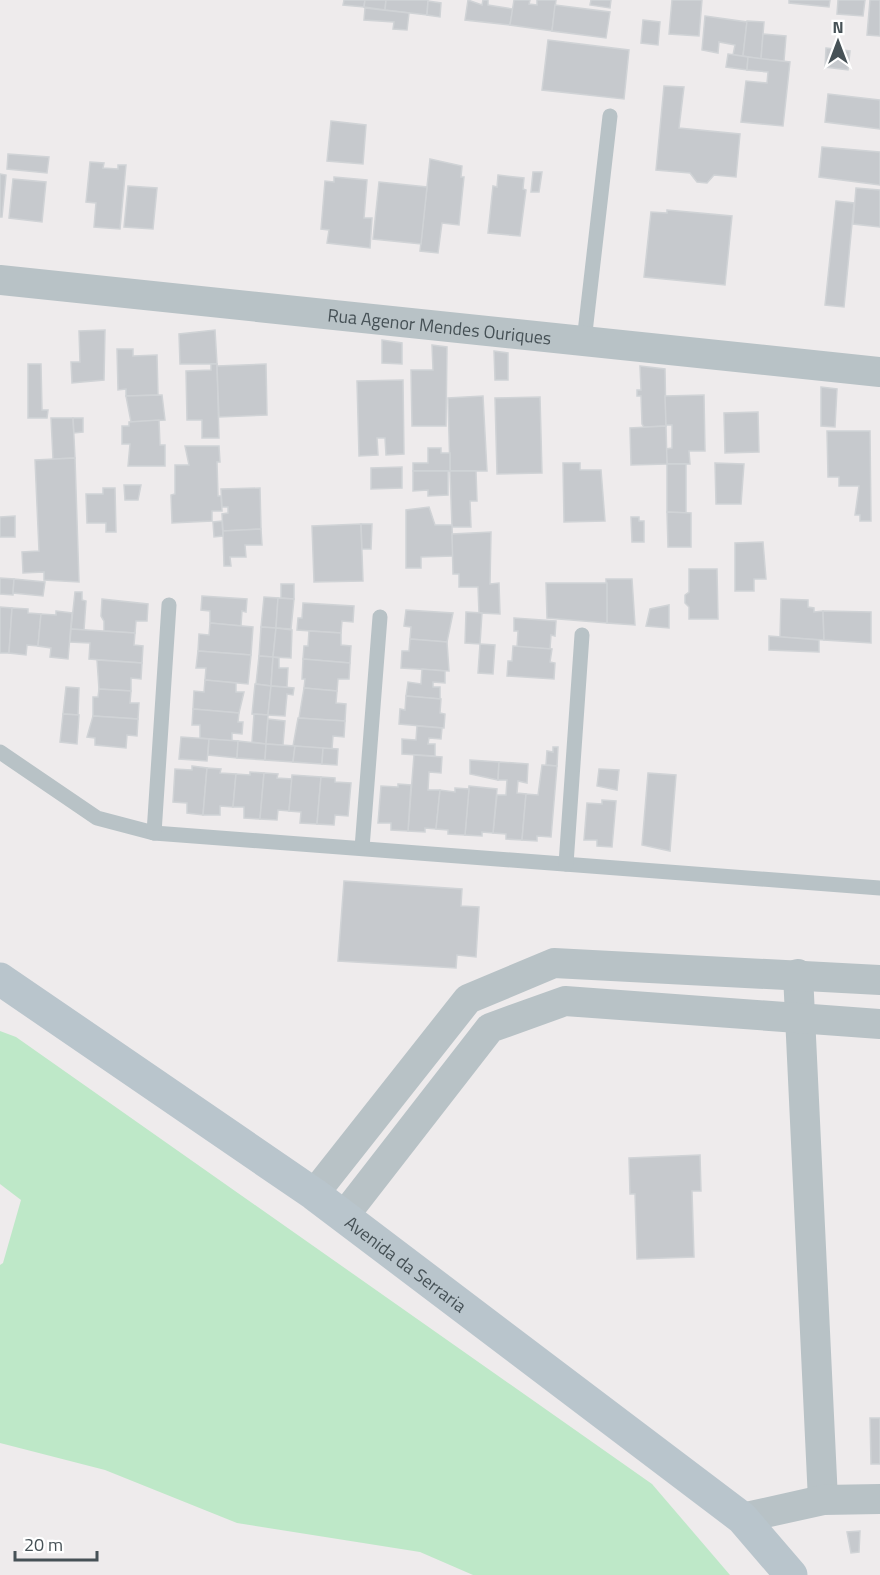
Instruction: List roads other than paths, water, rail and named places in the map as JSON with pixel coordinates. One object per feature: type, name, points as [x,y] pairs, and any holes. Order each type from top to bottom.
[{"type":"main road","name":"Avenida da Serraria","points":[[0,980],[344,1216],[742,1518],[791,1575]]},
{"type":"street","name":"Rua Agenor Mendes Ouriques","points":[[0,280],[880,372]]},
{"type":"street","points":[[314,1194],[468,999],[554,963],[880,980]]},
{"type":"street","points":[[798,974],[823,1500]]},
{"type":"street","points":[[344,1216],[490,1028],[565,1001],[880,1024]]},
{"type":"street","points":[[742,1518],[823,1500],[880,1499]]},
{"type":"lane","points":[[584,341],[610,116]]},
{"type":"lane","points":[[154,833],[169,605]]},
{"type":"lane","points":[[362,848],[380,617]]},
{"type":"lane","points":[[566,864],[582,635]]},
{"type":"lane","points":[[0,752],[97,818],[154,833],[880,888]]}]
